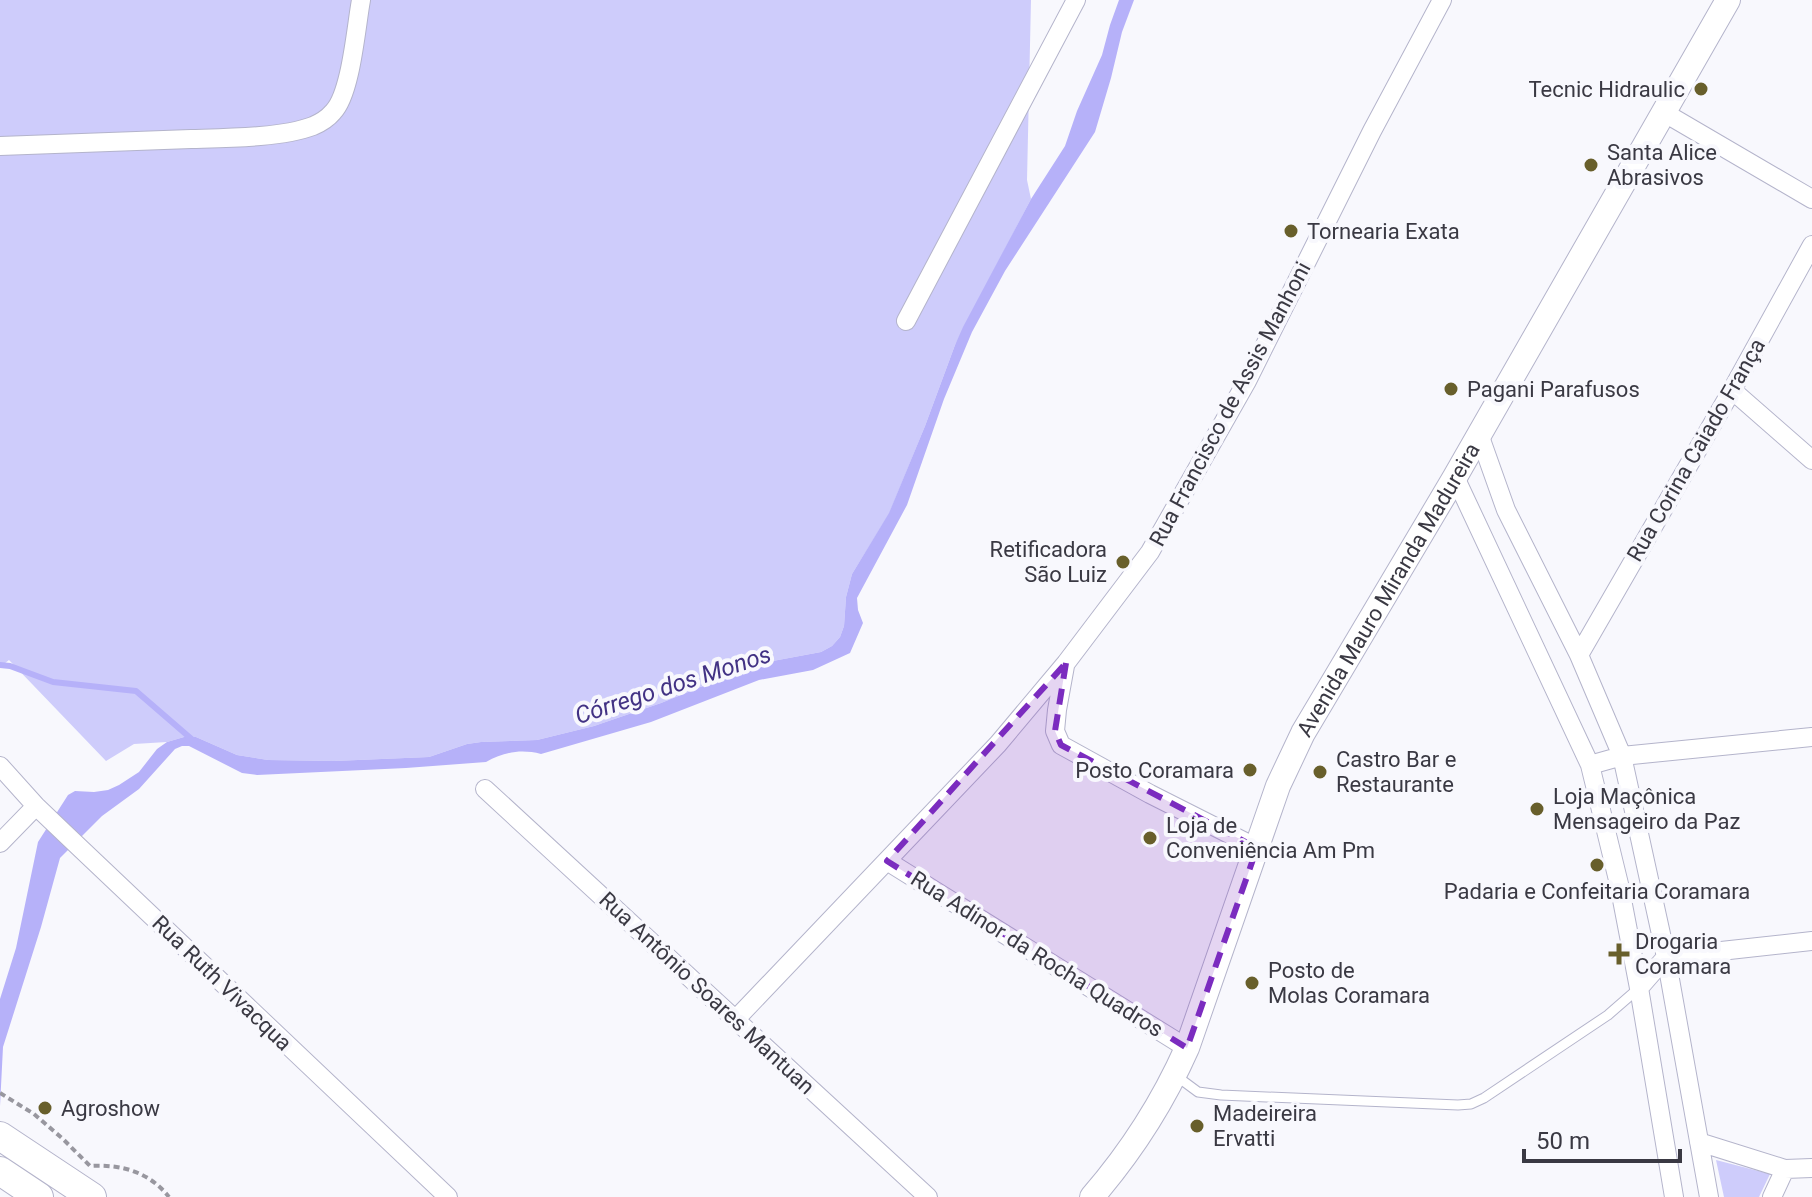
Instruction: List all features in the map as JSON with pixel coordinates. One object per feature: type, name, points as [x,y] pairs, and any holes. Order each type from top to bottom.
[{"type":"highway","points":[[10,1142],[92,1197]]},
{"type":"highway","points":[[2,1172],[39,1197]]},
{"type":"main road","name":"Avenida Mauro Miranda Madureira","points":[[1092,1197],[1141,1134],[1175,1075],[1278,786],[1303,733],[1455,477],[1728,0]]},
{"type":"street","points":[[0,146],[219,138],[313,126],[336,110],[342,99],[361,0]]},
{"type":"street","points":[[906,321],[1076,0]]},
{"type":"street","name":"Rua Francisco de Assis Manhoni","points":[[736,1019],[998,744],[1066,663],[1150,552],[1247,381],[1372,131],[1442,0]]},
{"type":"street","points":[[1663,112],[1812,199]]},
{"type":"street","name":"Rua Corina Caiado França","points":[[1579,655],[1812,245]]},
{"type":"street","points":[[1732,390],[1812,460]]},
{"type":"street","points":[[1479,434],[1506,510],[1579,655],[1622,756],[1666,957],[1709,1197]]},
{"type":"street","points":[[1455,477],[1590,765],[1619,884],[1674,1197]]},
{"type":"street","points":[[1066,663],[1055,731],[1061,745],[1257,848]]},
{"type":"street","points":[[1590,765],[1622,756],[1812,737]]},
{"type":"street","name":"Rua Ruth Vivacqua","points":[[0,766],[79,847],[448,1197]]},
{"type":"street","name":"Rua Antônio Soares Mantuan","points":[[485,789],[928,1197]]},
{"type":"street","points":[[0,843],[42,811]]},
{"type":"street","name":"Rua Adinor da Rocha Quadros","points":[[887,861],[1187,1048]]},
{"type":"street","points":[[1639,988],[1666,957],[1812,941]]},
{"type":"street","points":[[1654,1074],[1685,1067]]},
{"type":"street","points":[[1699,1142],[1785,1169],[1812,1168]]},
{"type":"street","points":[[1772,1197],[1785,1169]]},
{"type":"lane","points":[[1175,1075],[1198,1092],[1221,1095],[1471,1104],[1608,1015],[1639,988]]},
{"type":"path","points":[[0,1093],[34,1114],[90,1166],[133,1170],[157,1184],[169,1197]]},
{"type":"highlighted area","points":[[1066,663],[1055,731],[1061,745],[1257,848],[1187,1048],[887,861]]},
{"type":"shaded area","points":[[0,0],[1031,0],[1027,180],[1031,199],[955,345],[889,514],[852,574],[840,637],[821,652],[757,664],[661,703],[594,726],[537,740],[467,744],[429,757],[334,761],[268,760],[237,755],[196,737],[184,737],[167,742],[134,744],[106,761],[9,660],[0,667]]},
{"type":"shaded area","points":[[1119,0],[1134,0],[1122,32],[1095,132],[1005,271],[972,332],[944,399],[907,505],[857,598],[863,623],[850,653],[813,670],[759,680],[651,722],[541,754],[513,752],[486,762],[257,775],[242,773],[189,746],[175,749],[139,789],[102,816],[60,858],[3,1047],[0,1106],[0,999],[16,948],[38,842],[68,795],[75,791],[94,792],[119,785],[139,772],[157,749],[184,737],[196,737],[237,755],[268,760],[334,761],[429,757],[467,744],[537,740],[594,726],[661,703],[757,664],[821,652],[832,646],[844,626],[846,597],[852,574],[889,513],[963,327],[1031,199],[1065,146],[1102,55]]},
{"type":"shaded area","points":[[1716,1160],[1770,1174],[1759,1197],[1724,1197]]},
{"type":"waterway","points":[[0,665],[53,682],[136,691],[195,742]]},
{"type":"place","name":"Tecnic Hidraulic","points":[[1701,89]]},
{"type":"place","name":"Santa Alice Abrasivos","points":[[1591,165]]},
{"type":"place","name":"Tornearia Exata","points":[[1291,231]]},
{"type":"place","name":"Pagani Parafusos","points":[[1451,389]]},
{"type":"place","name":"Retificadora São Luiz","points":[[1123,562]]},
{"type":"place","name":"Posto Coramara","points":[[1250,770]]},
{"type":"place","name":"Castro Bar e Restaurante","points":[[1320,772]]},
{"type":"place","name":"Loja Maçônica Mensageiro da Paz","points":[[1537,809]]},
{"type":"place","name":"Loja de Conveniência Am Pm","points":[[1150,838]]},
{"type":"place","name":"Padaria e Confeitaria Coramara","points":[[1597,865]]},
{"type":"place","name":"Drogaria Coramara","points":[[1619,954]]},
{"type":"place","name":"Posto de Molas Coramara","points":[[1252,983]]},
{"type":"place","name":"Agroshow","points":[[45,1108]]},
{"type":"place","name":"Madeireira Ervatti","points":[[1197,1126]]},
{"type":"water label","name":"Córrego dos Monos","points":[[673,685]]}]
